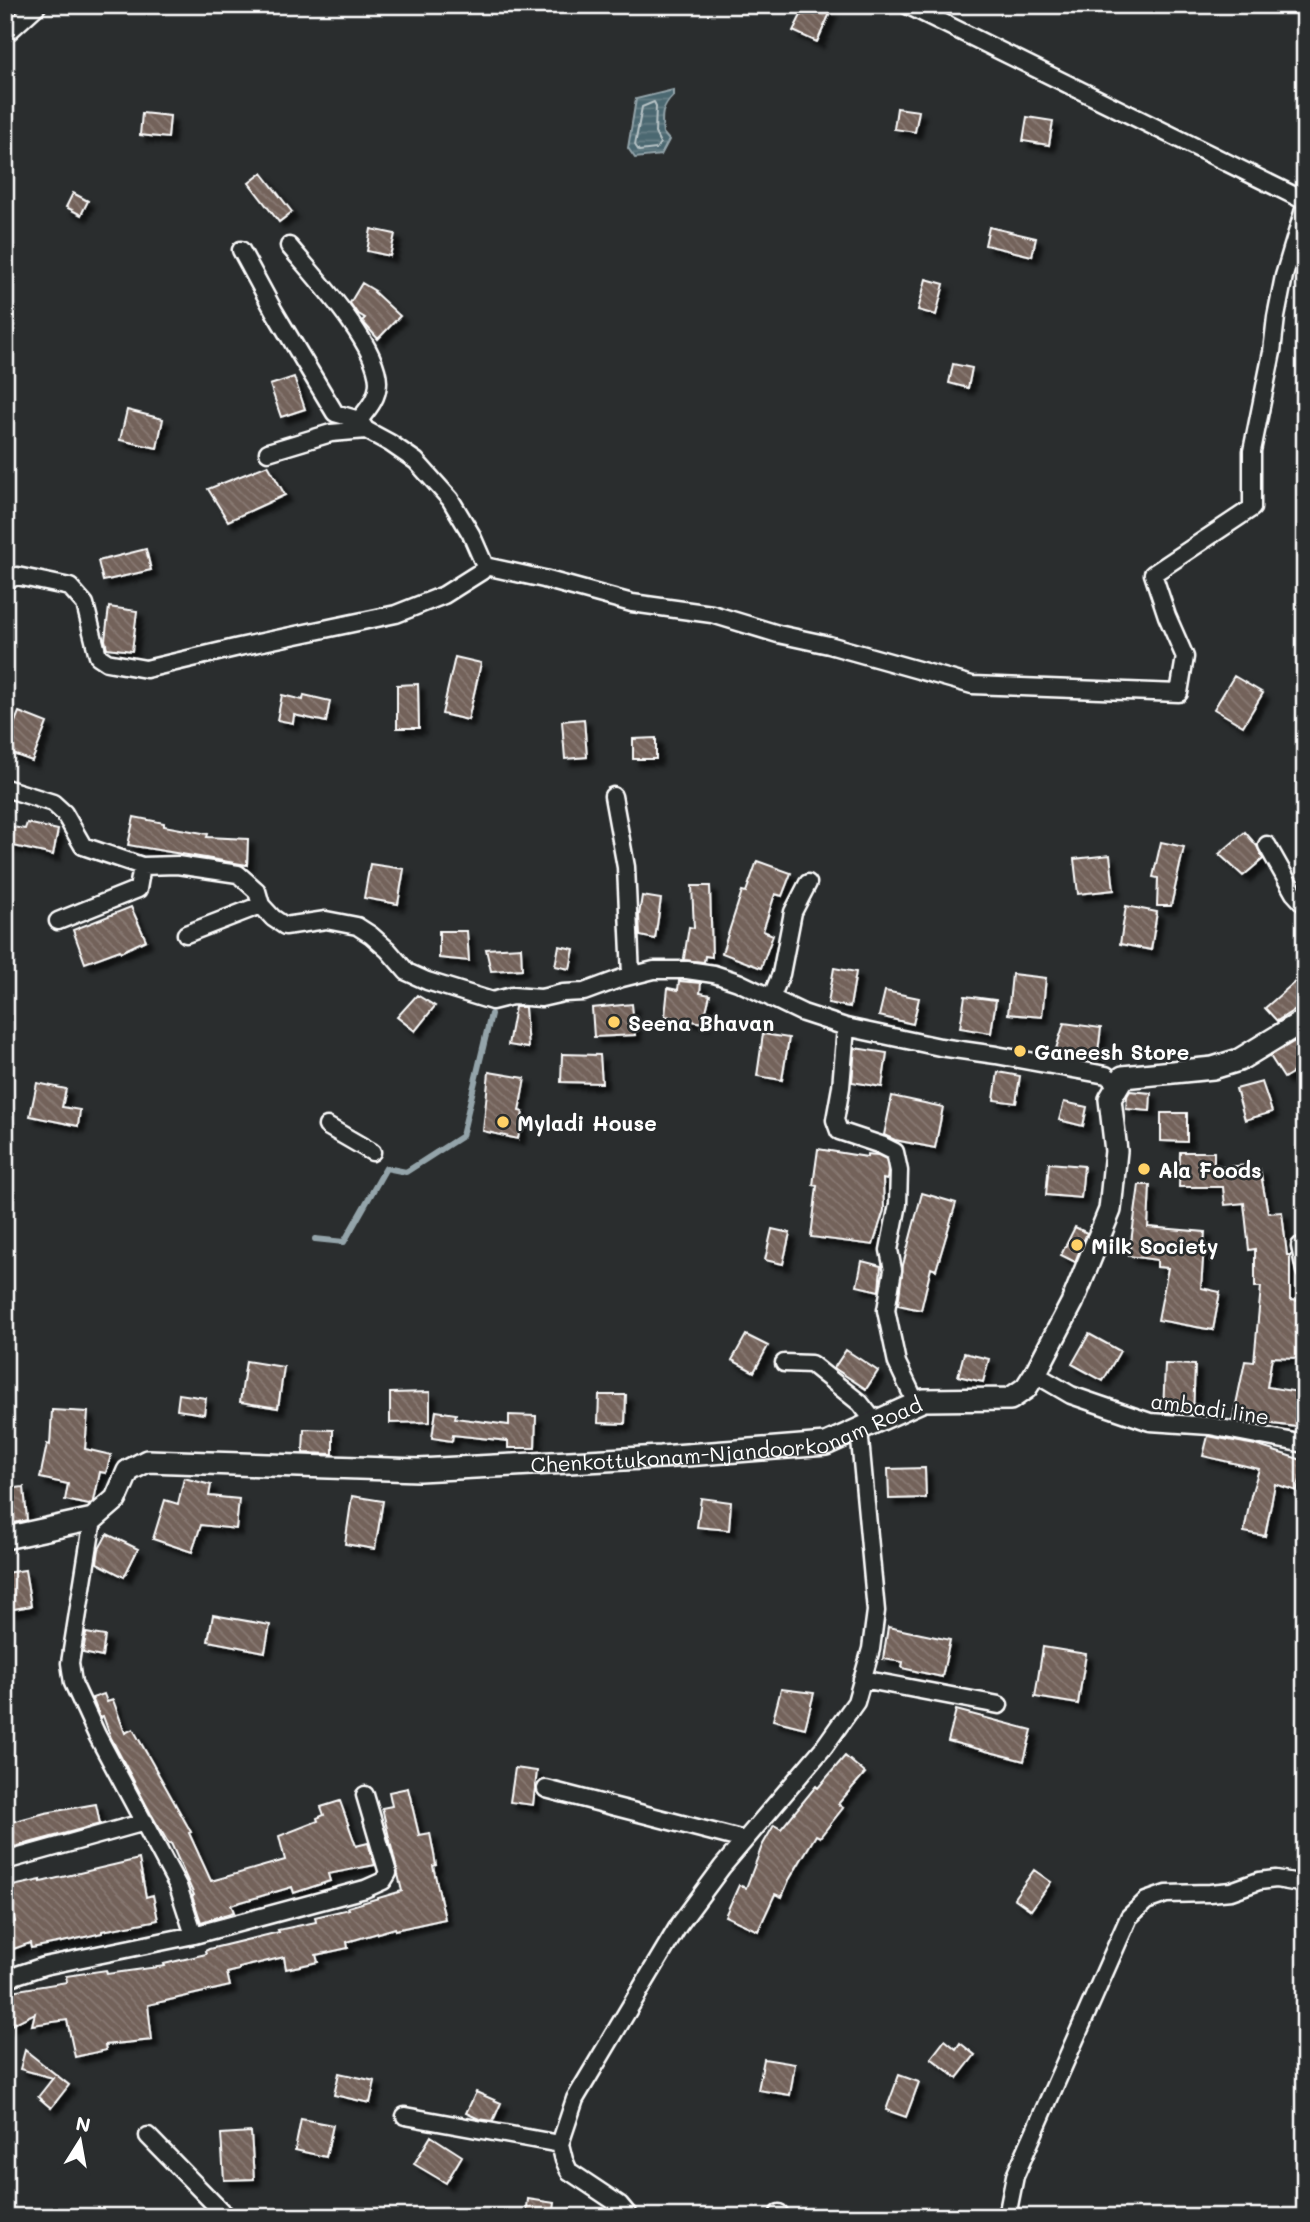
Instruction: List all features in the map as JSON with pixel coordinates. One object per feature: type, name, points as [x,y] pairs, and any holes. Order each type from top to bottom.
[{"type":"main road","points":[[1119,1085],[1123,1077],[1213,1068],[1239,1060],[1305,1020]]},
{"type":"main road","name":"Chenkottukonam-Njandoorkonam Road","points":[[93,1519],[116,1499],[128,1471],[147,1461],[419,1470],[661,1457],[826,1444],[923,1400],[1010,1399],[1026,1388],[1035,1374],[1072,1303],[1110,1210],[1116,1151],[1110,1099],[1119,1085]]},
{"type":"main road","points":[[5,1538],[93,1519]]},
{"type":"street","points":[[5,35],[38,5]]},
{"type":"street","points":[[485,566],[632,603],[712,614],[972,685],[1179,694],[1185,657],[1153,575],[1252,508],[1252,451],[1272,352],[1283,276],[1305,203],[907,5]]},
{"type":"street","points":[[289,246],[348,317],[373,360],[378,383],[374,401],[363,425]]},
{"type":"street","points":[[241,250],[335,413],[363,425],[416,461],[450,499],[471,534],[485,566]]},
{"type":"street","points":[[268,452],[363,425]]},
{"type":"street","points":[[5,581],[18,576],[70,587],[85,604],[98,656],[107,662],[146,669],[396,614],[444,595],[482,571],[485,566]]},
{"type":"street","points":[[5,788],[53,803],[64,813],[83,846],[142,866],[177,865],[238,874],[257,891],[261,905],[285,926],[326,920],[357,926],[388,950],[407,972],[492,1001],[512,996],[541,998],[584,992],[631,975],[654,970],[687,970],[738,982],[803,1013],[846,1027],[940,1047],[1107,1075],[1119,1085]]},
{"type":"street","points":[[613,796],[626,867],[631,975]]},
{"type":"street","points":[[1267,845],[1294,893],[1305,905]]},
{"type":"street","points":[[58,920],[138,890],[142,866]]},
{"type":"street","points":[[771,998],[781,974],[793,912],[808,883]]},
{"type":"street","points":[[186,934],[261,905]]},
{"type":"street","points":[[846,1027],[835,1120],[839,1131],[881,1144],[895,1152],[898,1204],[889,1250],[893,1270],[886,1310],[897,1363],[916,1404]]},
{"type":"street","points":[[327,1126],[372,1152]]},
{"type":"street","points":[[1303,1242],[1305,1272]]},
{"type":"street","points":[[630,2217],[620,2205],[569,2171],[560,2144],[575,2099],[679,1925],[744,1840],[824,1747],[856,1702],[871,1649],[876,1611],[867,1426],[860,1403],[811,1364],[783,1363]]},
{"type":"street","name":"ambadi line","points":[[1035,1374],[1071,1395],[1150,1422],[1210,1426],[1305,1444]]},
{"type":"street","points":[[93,1519],[70,1663],[73,1683],[97,1735],[178,1886],[194,1935]]},
{"type":"street","points":[[862,1679],[999,1705]]},
{"type":"street","points":[[546,1789],[744,1840]]},
{"type":"street","points":[[5,1979],[44,1966],[194,1935],[365,1889],[383,1881],[388,1873],[365,1795]]},
{"type":"street","points":[[5,1861],[145,1822]]},
{"type":"street","points":[[1011,2217],[1009,2206],[1015,2176],[1129,1917],[1146,1901],[1166,1894],[1231,1891],[1259,1881],[1276,1879],[1305,1884]]},
{"type":"street","points":[[405,2116],[560,2144]]},
{"type":"street","points":[[148,2136],[227,2217]]},
{"type":"water","points":[[673,90],[673,96],[663,113],[663,133],[669,140],[661,155],[635,158],[628,148],[636,99]]},
{"type":"building","points":[[806,5],[818,5],[831,11],[817,42],[793,31]]},
{"type":"building","points":[[897,108],[919,111],[915,132],[894,129]]},
{"type":"building","points":[[142,113],[170,116],[168,138],[140,135]]},
{"type":"building","points":[[1027,117],[1053,121],[1049,145],[1023,141]]},
{"type":"building","points":[[262,173],[292,212],[279,222],[249,183]]},
{"type":"building","points":[[73,193],[88,201],[81,215],[66,207]]},
{"type":"building","points":[[989,227],[1036,238],[1032,256],[985,245]]},
{"type":"building","points":[[371,229],[395,234],[390,256],[367,251]]},
{"type":"building","points":[[926,279],[944,284],[936,315],[918,310]]},
{"type":"building","points":[[362,283],[375,291],[400,316],[378,339],[362,321],[365,318],[357,313],[350,303]]},
{"type":"building","points":[[953,364],[972,368],[968,388],[949,383]]},
{"type":"building","points":[[294,377],[305,409],[281,417],[270,385]]},
{"type":"building","points":[[127,410],[163,419],[157,448],[120,440]]},
{"type":"building","points":[[268,465],[285,495],[228,521],[208,489]]},
{"type":"building","points":[[146,549],[151,570],[103,581],[98,561]]},
{"type":"building","points":[[109,607],[137,611],[132,651],[107,648],[105,640]]},
{"type":"building","points":[[455,657],[481,663],[468,720],[442,714]]},
{"type":"building","points":[[1234,676],[1263,693],[1243,726],[1214,709]]},
{"type":"building","points":[[418,684],[419,728],[397,728],[397,685]]},
{"type":"building","points":[[282,695],[303,700],[304,695],[330,701],[326,722],[294,715],[293,723],[277,720]]},
{"type":"building","points":[[19,712],[47,723],[32,761],[5,751]]},
{"type":"building","points":[[584,719],[587,757],[565,759],[562,721]]},
{"type":"building","points":[[656,738],[656,759],[633,759],[633,739]]},
{"type":"building","points":[[134,817],[208,834],[207,837],[248,839],[247,865],[128,845]]},
{"type":"building","points":[[27,823],[58,830],[53,855],[5,844],[5,826],[25,829]]},
{"type":"building","points":[[1245,832],[1257,846],[1263,859],[1243,876],[1219,854]]},
{"type":"building","points":[[1161,842],[1184,847],[1171,906],[1157,906],[1158,878],[1153,877]]},
{"type":"building","points":[[1110,855],[1114,890],[1078,894],[1074,859]]},
{"type":"building","points":[[757,861],[791,873],[782,896],[775,894],[763,931],[773,935],[761,968],[722,953],[742,891],[746,892]]},
{"type":"building","points":[[370,864],[404,869],[398,904],[364,898]]},
{"type":"building","points":[[692,886],[710,886],[712,957],[705,956],[704,962],[682,960],[689,927],[694,928]]},
{"type":"building","points":[[642,896],[661,899],[655,939],[640,936]]},
{"type":"building","points":[[1126,906],[1157,912],[1151,950],[1120,944]]},
{"type":"building","points":[[131,907],[146,940],[121,952],[120,950],[85,963],[73,930]]},
{"type":"building","points":[[439,931],[467,931],[469,961],[439,958]]},
{"type":"building","points":[[559,946],[574,949],[570,969],[555,966]]},
{"type":"building","points":[[521,947],[522,969],[491,971],[486,949]]},
{"type":"building","points":[[834,968],[856,972],[850,1007],[828,1003]]},
{"type":"building","points":[[1305,973],[1305,1003],[1277,1021],[1265,1008]]},
{"type":"building","points":[[1012,974],[1046,978],[1042,1017],[1008,1014]]},
{"type":"building","points":[[679,981],[701,983],[700,993],[710,995],[703,1023],[665,1016],[668,988],[678,990]]},
{"type":"building","points":[[885,991],[919,998],[913,1024],[879,1016]]},
{"type":"building","points":[[417,995],[435,1006],[415,1031],[397,1017]]},
{"type":"building","points":[[965,996],[996,1000],[991,1033],[960,1028]]},
{"type":"building","name":"Seena Bhavan","points":[[632,1004],[635,1035],[594,1037],[592,1008]]},
{"type":"building","points":[[515,1007],[525,1007],[528,1048],[508,1045]]},
{"type":"building","points":[[1064,1023],[1101,1028],[1097,1060],[1055,1052]]},
{"type":"building","points":[[763,1034],[789,1038],[782,1080],[757,1076]]},
{"type":"building","points":[[1305,1035],[1305,1065],[1284,1078],[1270,1056]]},
{"type":"building","points":[[855,1048],[887,1053],[882,1087],[852,1082]]},
{"type":"building","points":[[562,1054],[600,1055],[602,1083],[561,1082]]},
{"type":"building","points":[[489,1072],[525,1078],[519,1111],[523,1112],[518,1139],[483,1131]]},
{"type":"building","points":[[998,1072],[1020,1076],[1016,1103],[994,1100]]},
{"type":"building","points":[[1262,1082],[1272,1112],[1245,1120],[1236,1089]]},
{"type":"building","points":[[37,1083],[66,1089],[62,1107],[80,1110],[78,1126],[30,1116]]},
{"type":"building","points":[[1130,1091],[1151,1093],[1150,1111],[1126,1109]]},
{"type":"building","points":[[892,1096],[943,1107],[935,1148],[895,1140],[884,1135]]},
{"type":"building","points":[[1064,1102],[1087,1107],[1083,1126],[1059,1120]]},
{"type":"building","points":[[1161,1113],[1187,1113],[1187,1142],[1161,1141]]},
{"type":"building","points":[[818,1149],[867,1157],[867,1154],[878,1155],[886,1159],[888,1170],[887,1180],[883,1179],[884,1210],[873,1245],[811,1237],[817,1186],[813,1185]]},
{"type":"building","points":[[1180,1152],[1214,1152],[1214,1168],[1247,1165],[1248,1170],[1260,1169],[1268,1213],[1282,1212],[1287,1255],[1290,1255],[1290,1300],[1299,1301],[1297,1358],[1272,1357],[1267,1387],[1305,1393],[1305,1428],[1233,1419],[1245,1361],[1254,1362],[1261,1287],[1255,1287],[1255,1249],[1249,1250],[1244,1203],[1225,1205],[1223,1187],[1179,1187]]},
{"type":"building","points":[[1049,1163],[1084,1166],[1081,1198],[1046,1195]]},
{"type":"building","points":[[1139,1185],[1150,1185],[1148,1227],[1205,1232],[1201,1288],[1220,1292],[1213,1330],[1158,1320],[1168,1268],[1157,1267],[1157,1260],[1129,1256]]},
{"type":"building","points":[[922,1193],[956,1203],[936,1270],[931,1268],[921,1310],[898,1305],[903,1265]]},
{"type":"building","name":"Milk Society","points":[[1075,1227],[1087,1233],[1075,1262],[1061,1255]]},
{"type":"building","points":[[772,1229],[790,1233],[783,1264],[765,1260]]},
{"type":"building","points":[[862,1261],[881,1266],[879,1291],[857,1286]]},
{"type":"building","points":[[1089,1334],[1120,1351],[1103,1381],[1072,1364]]},
{"type":"building","points":[[746,1335],[768,1346],[754,1372],[732,1360]]},
{"type":"building","points":[[846,1350],[878,1371],[866,1389],[834,1368]]},
{"type":"building","points":[[964,1353],[989,1359],[983,1382],[958,1376]]},
{"type":"building","points":[[246,1361],[284,1367],[278,1408],[240,1402]]},
{"type":"building","points":[[1165,1364],[1195,1365],[1193,1414],[1163,1412]]},
{"type":"building","points":[[430,1392],[430,1422],[390,1423],[390,1393]]},
{"type":"building","points":[[179,1394],[206,1398],[204,1414],[177,1410]]},
{"type":"building","points":[[599,1395],[626,1395],[625,1424],[598,1423]]},
{"type":"building","points":[[52,1410],[88,1412],[85,1449],[111,1455],[106,1473],[100,1472],[94,1501],[89,1505],[65,1500],[68,1484],[40,1478],[47,1444],[50,1445]]},
{"type":"building","points":[[436,1411],[456,1414],[455,1418],[509,1425],[509,1415],[536,1416],[535,1448],[508,1448],[508,1441],[453,1435],[452,1441],[432,1438]]},
{"type":"building","points":[[304,1429],[333,1430],[333,1454],[303,1453]]},
{"type":"building","points":[[1208,1436],[1255,1445],[1305,1461],[1297,1491],[1275,1484],[1265,1536],[1244,1532],[1259,1469],[1203,1456]]},
{"type":"building","points":[[925,1468],[926,1498],[889,1499],[888,1469]]},
{"type":"building","points":[[184,1478],[211,1485],[209,1496],[239,1499],[236,1529],[201,1525],[192,1552],[153,1539],[165,1500],[178,1504]]},
{"type":"building","points":[[24,1487],[27,1520],[5,1525],[5,1489]]},
{"type":"building","points":[[352,1496],[383,1501],[375,1549],[345,1544]]},
{"type":"building","points":[[701,1498],[731,1502],[729,1530],[697,1527]]},
{"type":"building","points":[[107,1534],[138,1549],[124,1577],[97,1563],[99,1549]]},
{"type":"building","points":[[25,1570],[31,1606],[8,1610],[5,1573]]},
{"type":"building","points":[[213,1615],[270,1625],[265,1652],[208,1641]]},
{"type":"building","points":[[888,1627],[950,1640],[942,1677],[902,1668],[903,1662],[883,1659]]},
{"type":"building","points":[[86,1633],[105,1636],[102,1657],[83,1653]]},
{"type":"building","points":[[1043,1647],[1086,1654],[1078,1704],[1035,1697]]},
{"type":"building","points":[[781,1689],[814,1693],[805,1728],[773,1720]]},
{"type":"building","points":[[104,1694],[107,1702],[113,1700],[125,1733],[133,1729],[191,1832],[189,1833],[211,1881],[285,1860],[279,1836],[318,1821],[317,1818],[324,1815],[321,1807],[340,1801],[356,1846],[368,1843],[375,1865],[328,1874],[330,1881],[294,1893],[292,1887],[231,1905],[234,1912],[201,1922],[192,1896],[194,1895],[171,1843],[169,1844],[151,1814],[111,1738],[103,1716],[100,1717],[92,1698]]},
{"type":"building","points":[[956,1710],[1032,1730],[1024,1761],[948,1741]]},
{"type":"building","points":[[845,1756],[865,1773],[838,1804],[843,1808],[820,1837],[816,1835],[782,1897],[775,1894],[758,1931],[725,1916],[739,1885],[746,1888],[762,1846],[774,1825],[781,1829]]},
{"type":"building","points":[[515,1768],[537,1771],[533,1805],[510,1802]]},
{"type":"building","points":[[408,1788],[419,1835],[430,1833],[436,1865],[433,1866],[445,1919],[395,1928],[347,1942],[348,1948],[316,1955],[318,1962],[286,1969],[284,1957],[239,1968],[227,1973],[230,1986],[148,2005],[152,2040],[105,2045],[106,2050],[75,2057],[67,2020],[32,2025],[35,2013],[5,2028],[5,1992],[67,1982],[66,1976],[106,1970],[107,1974],[165,1966],[164,1964],[206,1954],[205,1951],[209,1949],[316,1922],[315,1917],[402,1891],[382,1808],[392,1806],[389,1792]]},
{"type":"building","points":[[96,1804],[100,1824],[14,1847],[8,1823]]},
{"type":"building","points":[[139,1859],[146,1897],[153,1895],[158,1920],[31,1948],[30,1943],[5,1952],[5,1926],[15,1922],[8,1887]]},
{"type":"building","points":[[1034,1870],[1051,1882],[1031,1910],[1014,1898]]},
{"type":"building","points":[[945,2040],[956,2049],[960,2043],[975,2055],[957,2078],[931,2058]]},
{"type":"building","points":[[25,2050],[69,2085],[51,2108],[38,2097],[53,2078],[20,2069]]},
{"type":"building","points":[[764,2059],[795,2064],[790,2095],[758,2090]]},
{"type":"building","points":[[339,2073],[375,2081],[370,2103],[334,2095]]},
{"type":"building","points":[[899,2075],[919,2082],[906,2117],[886,2110]]},
{"type":"building","points":[[476,2092],[501,2103],[493,2121],[466,2113]]},
{"type":"building","points":[[301,2119],[333,2125],[326,2157],[295,2150]]},
{"type":"building","points":[[251,2132],[254,2179],[224,2180],[221,2134]]},
{"type":"building","points":[[431,2136],[462,2156],[446,2183],[414,2164]]},
{"type":"building","points":[[528,2199],[555,2203],[553,2217],[526,2217]]},
{"type":"waterway","points":[[315,1239],[344,1242],[386,1168],[406,1172],[462,1136],[491,1014]]},
{"type":"place","name":"Seena Bhavan","points":[[614,1022]]},
{"type":"place","name":"Ganeesh Store","points":[[1020,1051]]},
{"type":"place","name":"Myladi House","points":[[503,1122]]},
{"type":"place","name":"Ala Foods","points":[[1144,1169]]},
{"type":"place","name":"Milk Society","points":[[1077,1245]]}]
